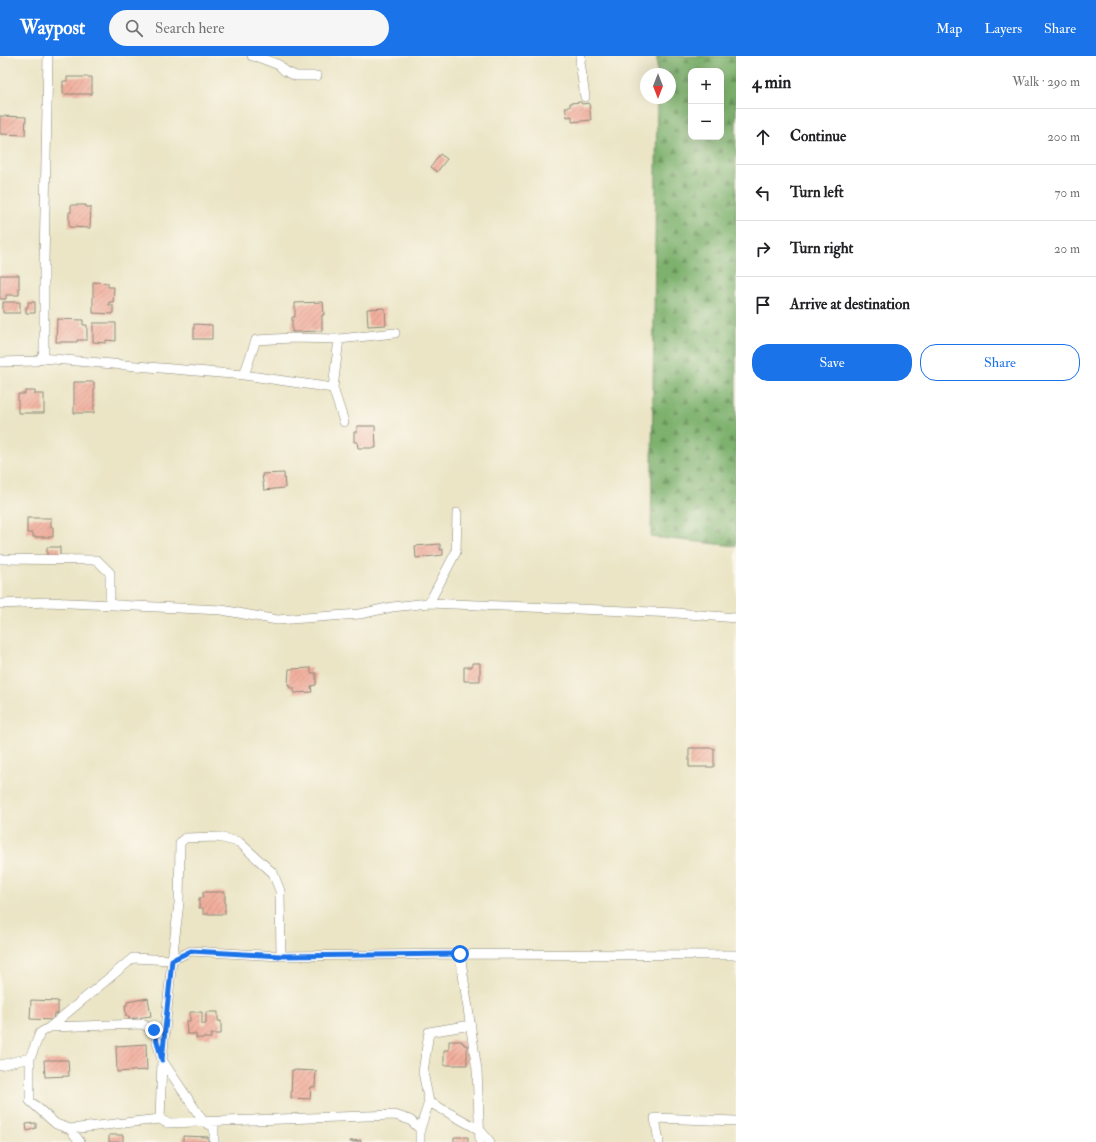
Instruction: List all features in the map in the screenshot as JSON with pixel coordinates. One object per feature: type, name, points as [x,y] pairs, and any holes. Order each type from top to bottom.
[{"type":"street","points":[[0,362],[36,361],[41,358],[44,352],[44,262],[48,56]]},
{"type":"street","points":[[252,56],[279,65],[285,71],[296,76],[318,76]]},
{"type":"street","points":[[581,56],[580,62],[585,98]]},
{"type":"street","points":[[244,375],[256,340],[339,338],[395,333]]},
{"type":"street","points":[[339,338],[333,388],[344,422]]},
{"type":"street","points":[[41,358],[244,375],[333,388]]},
{"type":"street","points":[[429,603],[456,552],[458,513]]},
{"type":"street","points":[[0,559],[97,560],[110,573],[110,604]]},
{"type":"street","points":[[0,604],[48,602],[222,610],[277,620],[360,614],[392,607],[429,603],[677,613],[736,618]]},
{"type":"street","points":[[160,1119],[162,1060],[179,903],[180,843],[185,838],[218,837],[239,842],[272,873],[280,891],[281,956]]},
{"type":"street","points":[[420,1129],[410,1120],[395,1115],[167,1123],[160,1119],[70,1129],[56,1124],[30,1101],[30,1058],[40,1033],[50,1027],[133,958],[172,960],[191,951],[281,956],[460,954],[736,956]]},
{"type":"street","points":[[460,954],[477,1070],[480,1142]]},
{"type":"street","points":[[50,1027],[142,1024],[154,1030],[162,1060],[203,1122],[214,1126],[214,1142]]},
{"type":"street","points":[[420,1142],[420,1129],[429,1102],[424,1072],[429,1032],[471,1025]]},
{"type":"street","points":[[0,1065],[30,1058]]},
{"type":"street","points":[[429,1102],[480,1130],[490,1142]]},
{"type":"street","points":[[659,1142],[655,1118],[736,1121]]},
{"type":"street","points":[[70,1129],[80,1142]]},
{"type":"green space","points":[[657,56],[736,56],[736,546],[651,537],[657,104],[676,104],[676,68],[657,68]]},
{"type":"building","points":[[67,77],[92,77],[92,94],[63,94],[63,81],[67,81]]},
{"type":"building","points":[[581,102],[582,104],[589,103],[591,120],[572,122],[572,116],[567,117],[565,107],[570,107],[570,103]]},
{"type":"building","points":[[0,116],[26,117],[25,135],[0,134]]},
{"type":"building","points":[[440,154],[447,159],[437,172],[431,167]]},
{"type":"building","points":[[71,205],[86,205],[86,207],[91,207],[90,228],[69,227],[69,212],[71,212]]},
{"type":"building","points":[[0,275],[19,275],[19,295],[6,295],[6,299],[0,299]]},
{"type":"building","points":[[93,282],[108,283],[108,287],[114,287],[113,302],[109,302],[109,305],[113,305],[113,314],[93,313]]},
{"type":"building","points":[[3,302],[20,302],[20,313],[3,313]]},
{"type":"building","points":[[28,302],[35,302],[35,313],[26,313]]},
{"type":"building","points":[[323,302],[324,315],[322,315],[322,331],[292,332],[292,317],[295,317],[295,303]]},
{"type":"building","points":[[385,308],[386,325],[368,326],[367,309]]},
{"type":"building","points":[[57,319],[83,320],[83,325],[87,325],[87,340],[77,340],[77,342],[56,342]]},
{"type":"building","points":[[93,323],[116,323],[116,341],[106,340],[106,343],[93,342]]},
{"type":"building","points":[[194,324],[212,325],[212,339],[194,339]]},
{"type":"building","points":[[74,382],[94,382],[94,413],[74,413]]},
{"type":"building","points":[[25,391],[35,391],[35,394],[44,394],[44,413],[18,413],[18,394],[25,394]]},
{"type":"building","points":[[357,426],[375,426],[376,448],[358,448],[357,442],[354,442],[354,432],[357,432]]},
{"type":"building","points":[[284,473],[285,488],[264,490],[262,474]]},
{"type":"building","points":[[27,518],[51,518],[53,537],[33,537],[33,533],[27,533]]},
{"type":"building","points":[[440,544],[440,550],[443,549],[443,555],[416,558],[415,546]]},
{"type":"building","points":[[47,547],[60,547],[60,556],[47,556]]},
{"type":"building","points":[[472,663],[480,663],[480,681],[464,681],[464,667],[472,667]]},
{"type":"building","points":[[311,668],[311,673],[316,673],[316,685],[311,686],[312,692],[294,693],[294,688],[290,688],[290,686],[288,686],[289,669]]},
{"type":"building","points":[[689,748],[714,748],[714,767],[689,767]]},
{"type":"building","points":[[203,892],[225,892],[225,914],[203,914],[203,908],[199,908],[199,898],[203,898]]},
{"type":"building","points":[[148,998],[151,1016],[129,1019],[129,1016],[126,1016],[125,1005],[127,1005],[127,1002]]},
{"type":"building","points":[[31,1000],[58,1001],[58,1014],[54,1014],[53,1020],[30,1019]]},
{"type":"building","points":[[190,1012],[202,1012],[202,1024],[206,1024],[206,1012],[218,1012],[218,1021],[221,1021],[221,1034],[211,1034],[211,1038],[196,1038],[196,1034],[187,1034],[186,1021],[190,1021]]},
{"type":"building","points":[[449,1041],[462,1041],[464,1045],[467,1045],[467,1065],[444,1065],[444,1050],[449,1050]]},
{"type":"building","points":[[146,1044],[147,1070],[117,1072],[116,1046]]},
{"type":"building","points":[[44,1060],[68,1060],[69,1076],[45,1077]]},
{"type":"building","points":[[292,1070],[316,1071],[315,1087],[311,1087],[310,1099],[291,1098]]},
{"type":"building","points":[[36,1123],[36,1128],[27,1131],[26,1124]]},
{"type":"building","points":[[109,1135],[123,1135],[123,1142],[109,1142]]},
{"type":"building","points":[[183,1136],[208,1137],[208,1142],[183,1142]]},
{"type":"building","points":[[454,1137],[468,1137],[468,1142],[454,1142]]},
{"type":"building","points":[[361,1140],[361,1142],[350,1142],[350,1141]]},
{"type":"route","points":[[154,1030],[162,1060],[172,960],[191,951],[281,956],[460,954]]}]
